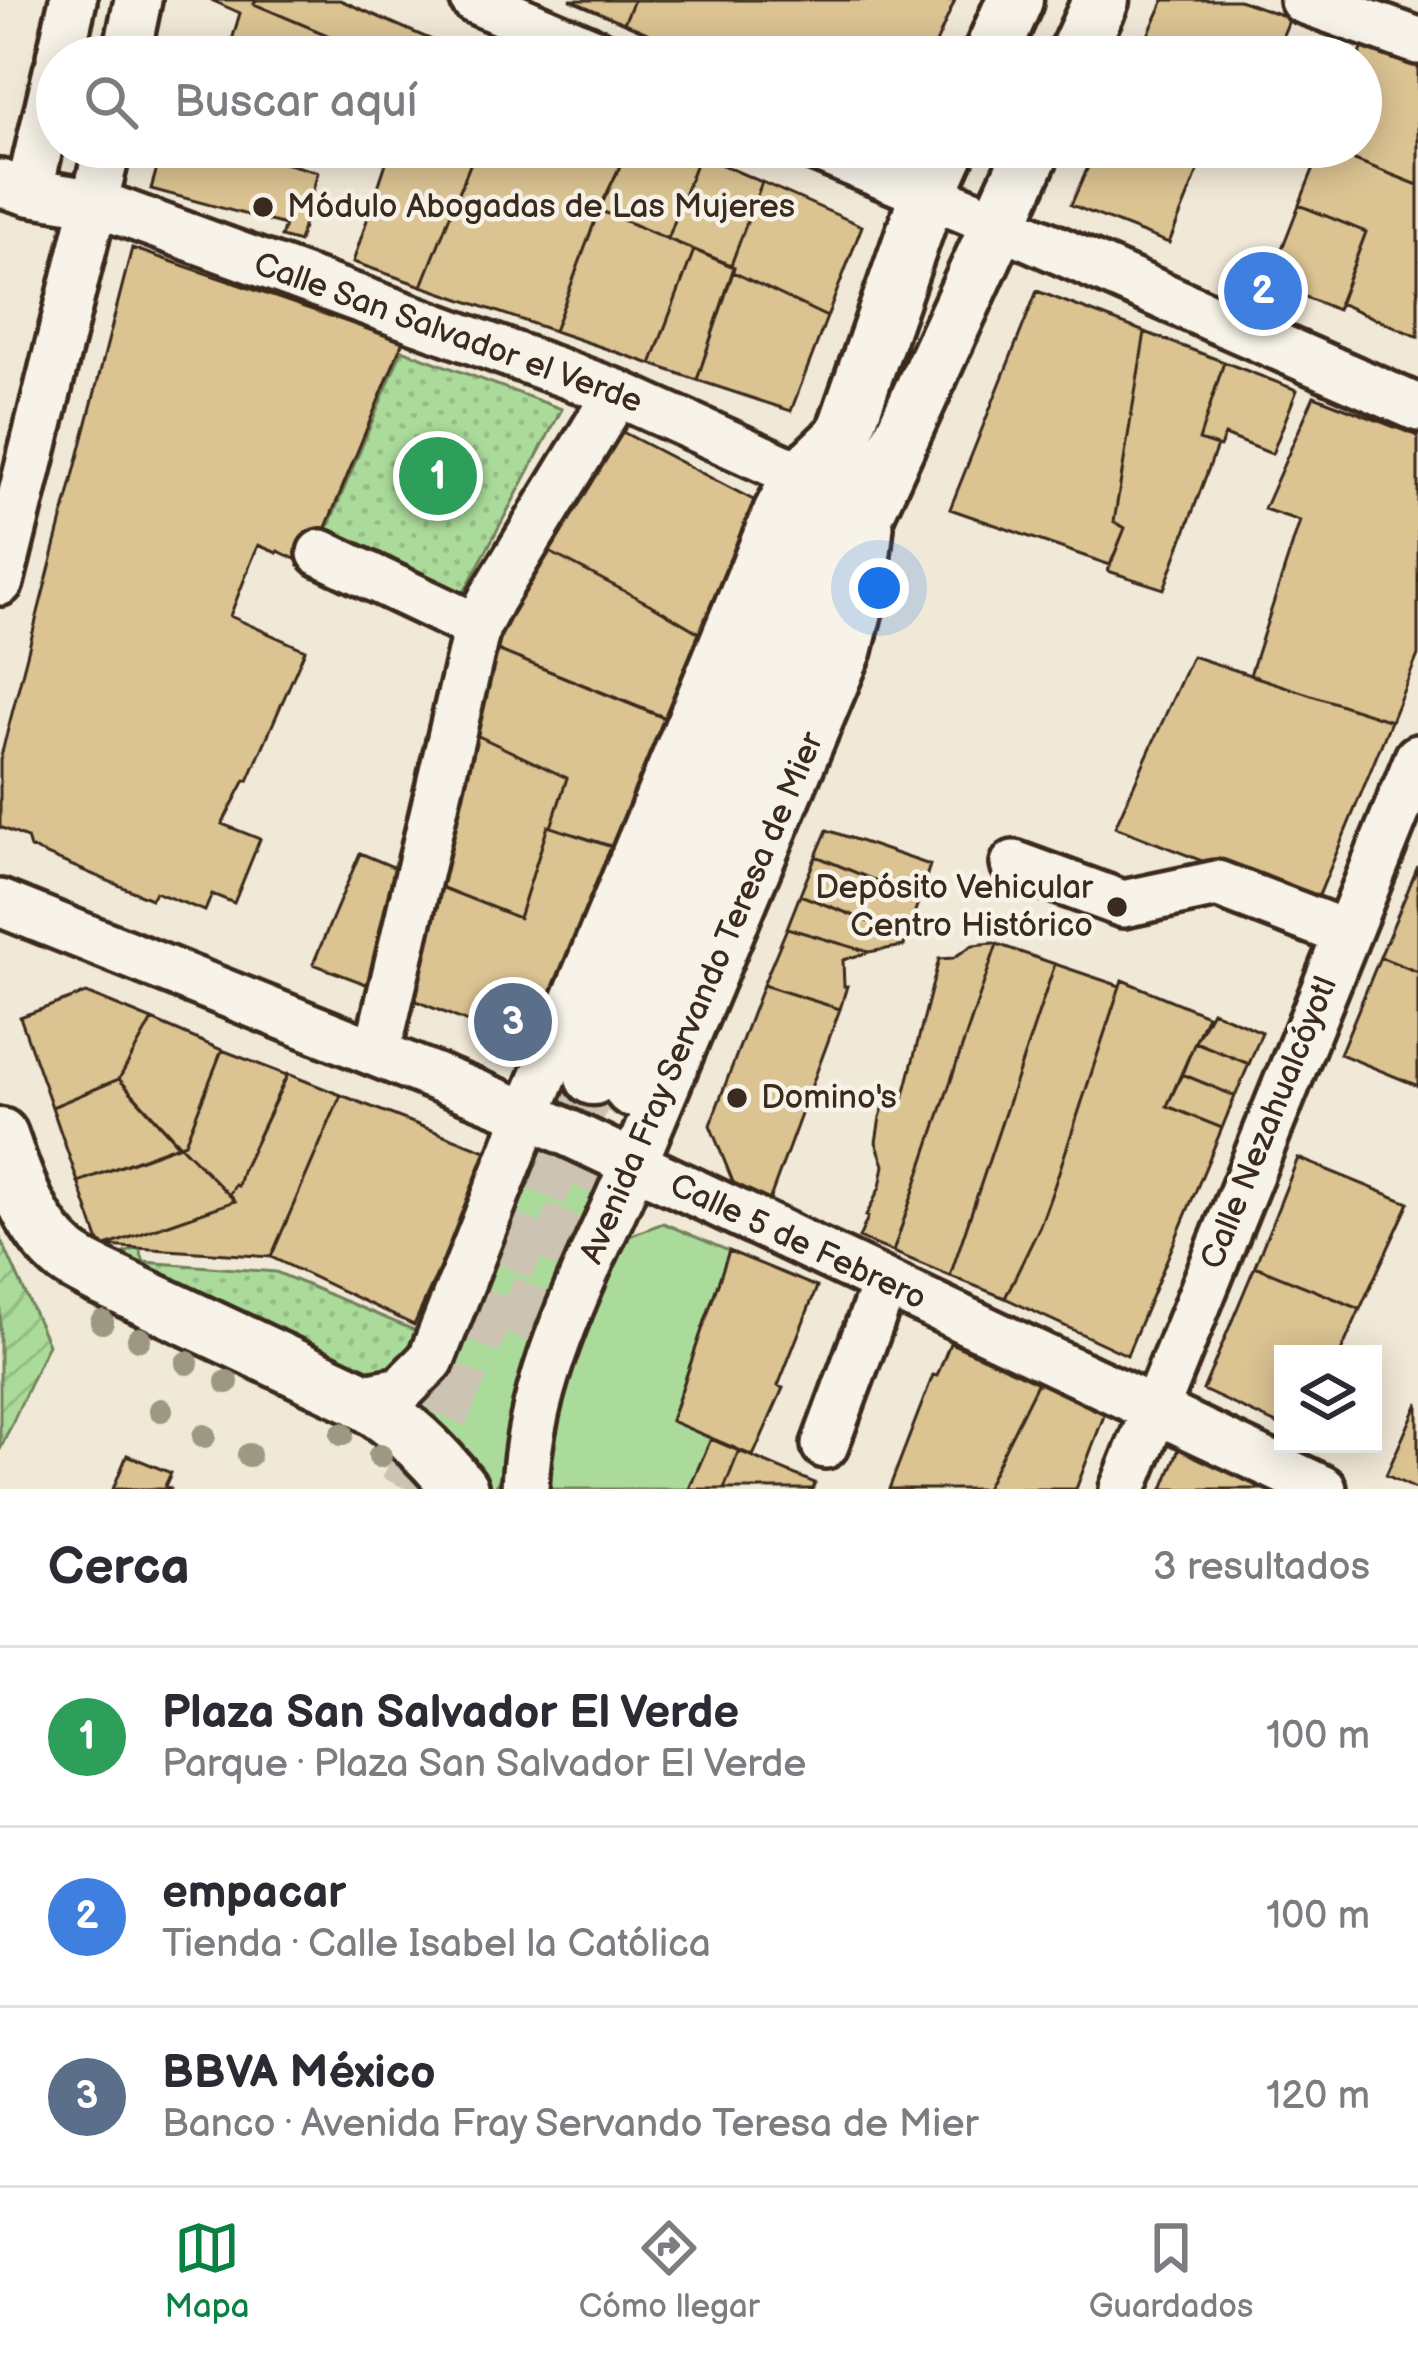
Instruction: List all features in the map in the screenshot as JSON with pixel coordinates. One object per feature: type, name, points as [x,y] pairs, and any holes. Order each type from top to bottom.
[{"type":"main road","points":[[1000,36],[1016,0]]},
{"type":"main road","points":[[1085,36],[1101,0]]},
{"type":"main road","name":"Avenida Fray Servando Teresa de Mier","points":[[940,168],[613,1083],[1024,168]]},
{"type":"main road","points":[[0,1136],[17,1186],[42,1233],[66,1258],[359,1398],[420,1442],[460,1489]]},
{"type":"street","points":[[65,36],[73,0]]},
{"type":"street","points":[[130,36],[138,0]]},
{"type":"street","points":[[474,0],[557,36]]},
{"type":"street","points":[[1304,0],[1418,41]]},
{"type":"street","points":[[15,187],[36,129]]},
{"type":"street","points":[[0,582],[103,168]]},
{"type":"street","points":[[862,168],[1418,408]]},
{"type":"street","name":"Calle San Salvador el Verde","points":[[15,187],[96,203],[616,393],[796,474]]},
{"type":"street","points":[[377,1053],[477,627],[616,393]]},
{"type":"street","name":"Avenida Fray Servando Teresa de Mier","points":[[359,1398],[401,1390],[431,1360],[777,512],[796,474],[846,428]]},
{"type":"street","name":"Avenida Fray Servando Teresa de Mier","points":[[525,1489],[537,1406],[557,1340],[849,650],[862,598],[872,505]]},
{"type":"street","points":[[321,553],[477,627]]},
{"type":"street","name":"Calle Nezahualcóyotl","points":[[1123,1489],[1418,758]]},
{"type":"street","points":[[1014,864],[1123,904],[1217,884],[1346,933]]},
{"type":"street","name":"Calle 5 de Febrero","points":[[0,903],[528,1114],[1323,1489]]},
{"type":"street","points":[[825,1445],[885,1283]]},
{"type":"green space","points":[[402,350],[562,409],[455,609],[321,544]]},
{"type":"green space","points":[[544,1156],[600,1182],[606,1203],[495,1489],[472,1489],[405,1412],[520,1174]]},
{"type":"green space","points":[[663,1223],[729,1251],[671,1420],[711,1439],[689,1489],[546,1489],[572,1347],[621,1239]]},
{"type":"green space","points":[[0,1237],[48,1344],[0,1450]]},
{"type":"green space","points":[[139,1248],[144,1262],[276,1272],[426,1335],[379,1382],[95,1262]]},
{"type":"building","points":[[211,0],[256,0],[254,4],[329,36],[233,36],[240,13]]},
{"type":"building","points":[[256,0],[340,0],[423,36],[329,36],[254,4]]},
{"type":"building","points":[[570,0],[634,0],[624,23]]},
{"type":"building","points":[[634,0],[955,0],[939,36],[654,36],[624,23]]},
{"type":"building","points":[[1164,0],[1239,0],[1290,18],[1283,36],[1148,36]]},
{"type":"building","points":[[1382,50],[1418,63],[1418,185],[1375,168],[1382,168]]},
{"type":"building","name":"Módulo Abogadas de Las Mujeres","points":[[157,168],[303,168],[318,172],[299,242],[281,237],[285,225],[151,189]]},
{"type":"building","points":[[384,168],[469,168],[422,286],[353,262]]},
{"type":"building","points":[[469,168],[619,168],[554,331],[422,286]]},
{"type":"building","points":[[619,168],[694,168],[668,239],[599,210]]},
{"type":"building","points":[[694,168],[729,168],[762,182],[731,265],[668,239]]},
{"type":"building","points":[[1088,168],[1199,168],[1169,243],[1071,205]]},
{"type":"building","points":[[1314,168],[1375,168],[1418,185],[1418,337],[1339,303],[1366,232],[1299,205]]},
{"type":"building","points":[[762,182],[862,226],[827,317],[733,272],[731,265]]},
{"type":"building","points":[[1299,205],[1366,232],[1337,310],[1269,282]]},
{"type":"building","points":[[599,210],[694,250],[651,364],[554,331]]},
{"type":"building","points":[[132,248],[403,341],[310,566],[258,545],[230,616],[305,650],[248,781],[222,824],[260,839],[234,903],[212,894],[205,911],[155,892],[151,899],[30,848],[27,838],[0,827],[0,760]]},
{"type":"building","points":[[694,250],[734,267],[697,380],[651,364]]},
{"type":"building","points":[[733,272],[827,317],[791,411],[697,380]]},
{"type":"building","points":[[1037,291],[1145,332],[1114,522],[1125,528],[1110,565],[950,509]]},
{"type":"building","points":[[1145,332],[1224,362],[1199,440],[1217,446],[1164,589],[1108,571],[1125,528],[1114,522]]},
{"type":"building","points":[[1224,362],[1297,390],[1272,454],[1225,435],[1220,447],[1199,440]]},
{"type":"building","points":[[1314,396],[1418,436],[1418,655],[1391,721],[1250,675],[1300,521],[1264,509]]},
{"type":"building","points":[[613,427],[761,504],[708,638],[544,549]]},
{"type":"building","points":[[544,549],[708,638],[676,722],[490,647]]},
{"type":"building","points":[[490,647],[674,722],[620,849],[551,827],[567,778],[470,732]]},
{"type":"building","points":[[1192,656],[1391,721],[1315,905],[1115,827]]},
{"type":"building","points":[[470,732],[567,778],[519,918],[433,884]]},
{"type":"building","points":[[548,826],[621,850],[542,1052],[406,997],[433,884],[519,918]]},
{"type":"building","points":[[827,830],[930,865],[919,899],[816,856]]},
{"type":"building","points":[[360,853],[403,871],[371,986],[313,964]]},
{"type":"building","points":[[816,856],[919,899],[907,936],[800,895]]},
{"type":"building","points":[[1418,866],[1418,972],[1380,957]]},
{"type":"building","points":[[800,895],[907,936],[904,946],[869,952],[787,928]]},
{"type":"building","points":[[787,928],[869,952],[843,960],[847,986],[840,1009],[763,985]]},
{"type":"building","points":[[997,944],[893,1252],[859,1238],[884,1165],[876,1142],[880,1117],[888,1093],[903,1099],[939,959],[953,958],[973,945]]},
{"type":"building","points":[[997,944],[1055,964],[950,1276],[893,1252]]},
{"type":"building","points":[[1380,957],[1418,972],[1418,1086],[1340,1054]]},
{"type":"building","points":[[1055,964],[1120,986],[1040,1226],[1005,1298],[950,1276]]},
{"type":"building","points":[[1122,980],[1207,1015],[1167,1106],[1222,1128],[1127,1355],[1005,1298],[1040,1226]]},
{"type":"building","points":[[763,985],[840,1009],[769,1201],[735,1187],[710,1125]]},
{"type":"building","points":[[86,993],[152,1020],[119,1079],[52,1107],[20,1017]]},
{"type":"building","points":[[1212,1011],[1262,1032],[1249,1064],[1195,1042]]},
{"type":"building","points":[[152,1020],[222,1050],[185,1143],[180,1145],[119,1079]]},
{"type":"building","points":[[1195,1042],[1249,1064],[1235,1096],[1182,1074]]},
{"type":"building","points":[[222,1050],[287,1075],[238,1186],[230,1194],[235,1201],[180,1145],[185,1143]]},
{"type":"building","points":[[288,1074],[341,1095],[271,1257],[106,1246],[235,1201],[230,1194],[238,1186]]},
{"type":"building","points":[[1182,1074],[1235,1096],[1222,1128],[1167,1106]]},
{"type":"building","points":[[119,1079],[178,1145],[78,1182],[52,1107]]},
{"type":"building","points":[[341,1095],[491,1153],[414,1325],[271,1257]]},
{"type":"building","points":[[180,1145],[235,1201],[100,1245],[78,1182]]},
{"type":"building","points":[[1298,1158],[1409,1203],[1360,1309],[1255,1266]]},
{"type":"building","points":[[729,1251],[817,1287],[778,1386],[783,1388],[753,1456],[671,1421]]},
{"type":"building","points":[[1255,1266],[1360,1309],[1344,1345],[1274,1345],[1274,1423],[1203,1390]]},
{"type":"building","points":[[950,1343],[1038,1382],[985,1489],[889,1489],[933,1375],[937,1376]]},
{"type":"building","points":[[1038,1382],[1105,1413],[1076,1489],[985,1489]]},
{"type":"building","points":[[1418,1403],[1418,1489],[1416,1489],[1386,1475]]},
{"type":"building","points":[[711,1439],[739,1451],[724,1489],[689,1489]]},
{"type":"building","points":[[1180,1446],[1273,1489],[1163,1489]]},
{"type":"building","points":[[739,1451],[815,1483],[813,1489],[724,1489]]},
{"type":"building","points":[[127,1455],[171,1473],[165,1486],[172,1489],[113,1489]]},
{"type":"tunnel","points":[[407,1489],[593,1077]]},
{"type":"tunnel","points":[[516,1337],[632,1089]]},
{"type":"place","name":"Módulo Abogadas de Las Mujeres","points":[[263,207]]},
{"type":"place","name":"empacar","points":[[1263,291]]},
{"type":"place","name":"Plaza San Salvador El Verde","points":[[438,476]]},
{"type":"place","name":"Depósito Vehicular Centro Histórico","points":[[1117,907]]},
{"type":"place","name":"BBVA México","points":[[513,1022]]},
{"type":"place","name":"Domino's","points":[[737,1098]]}]
